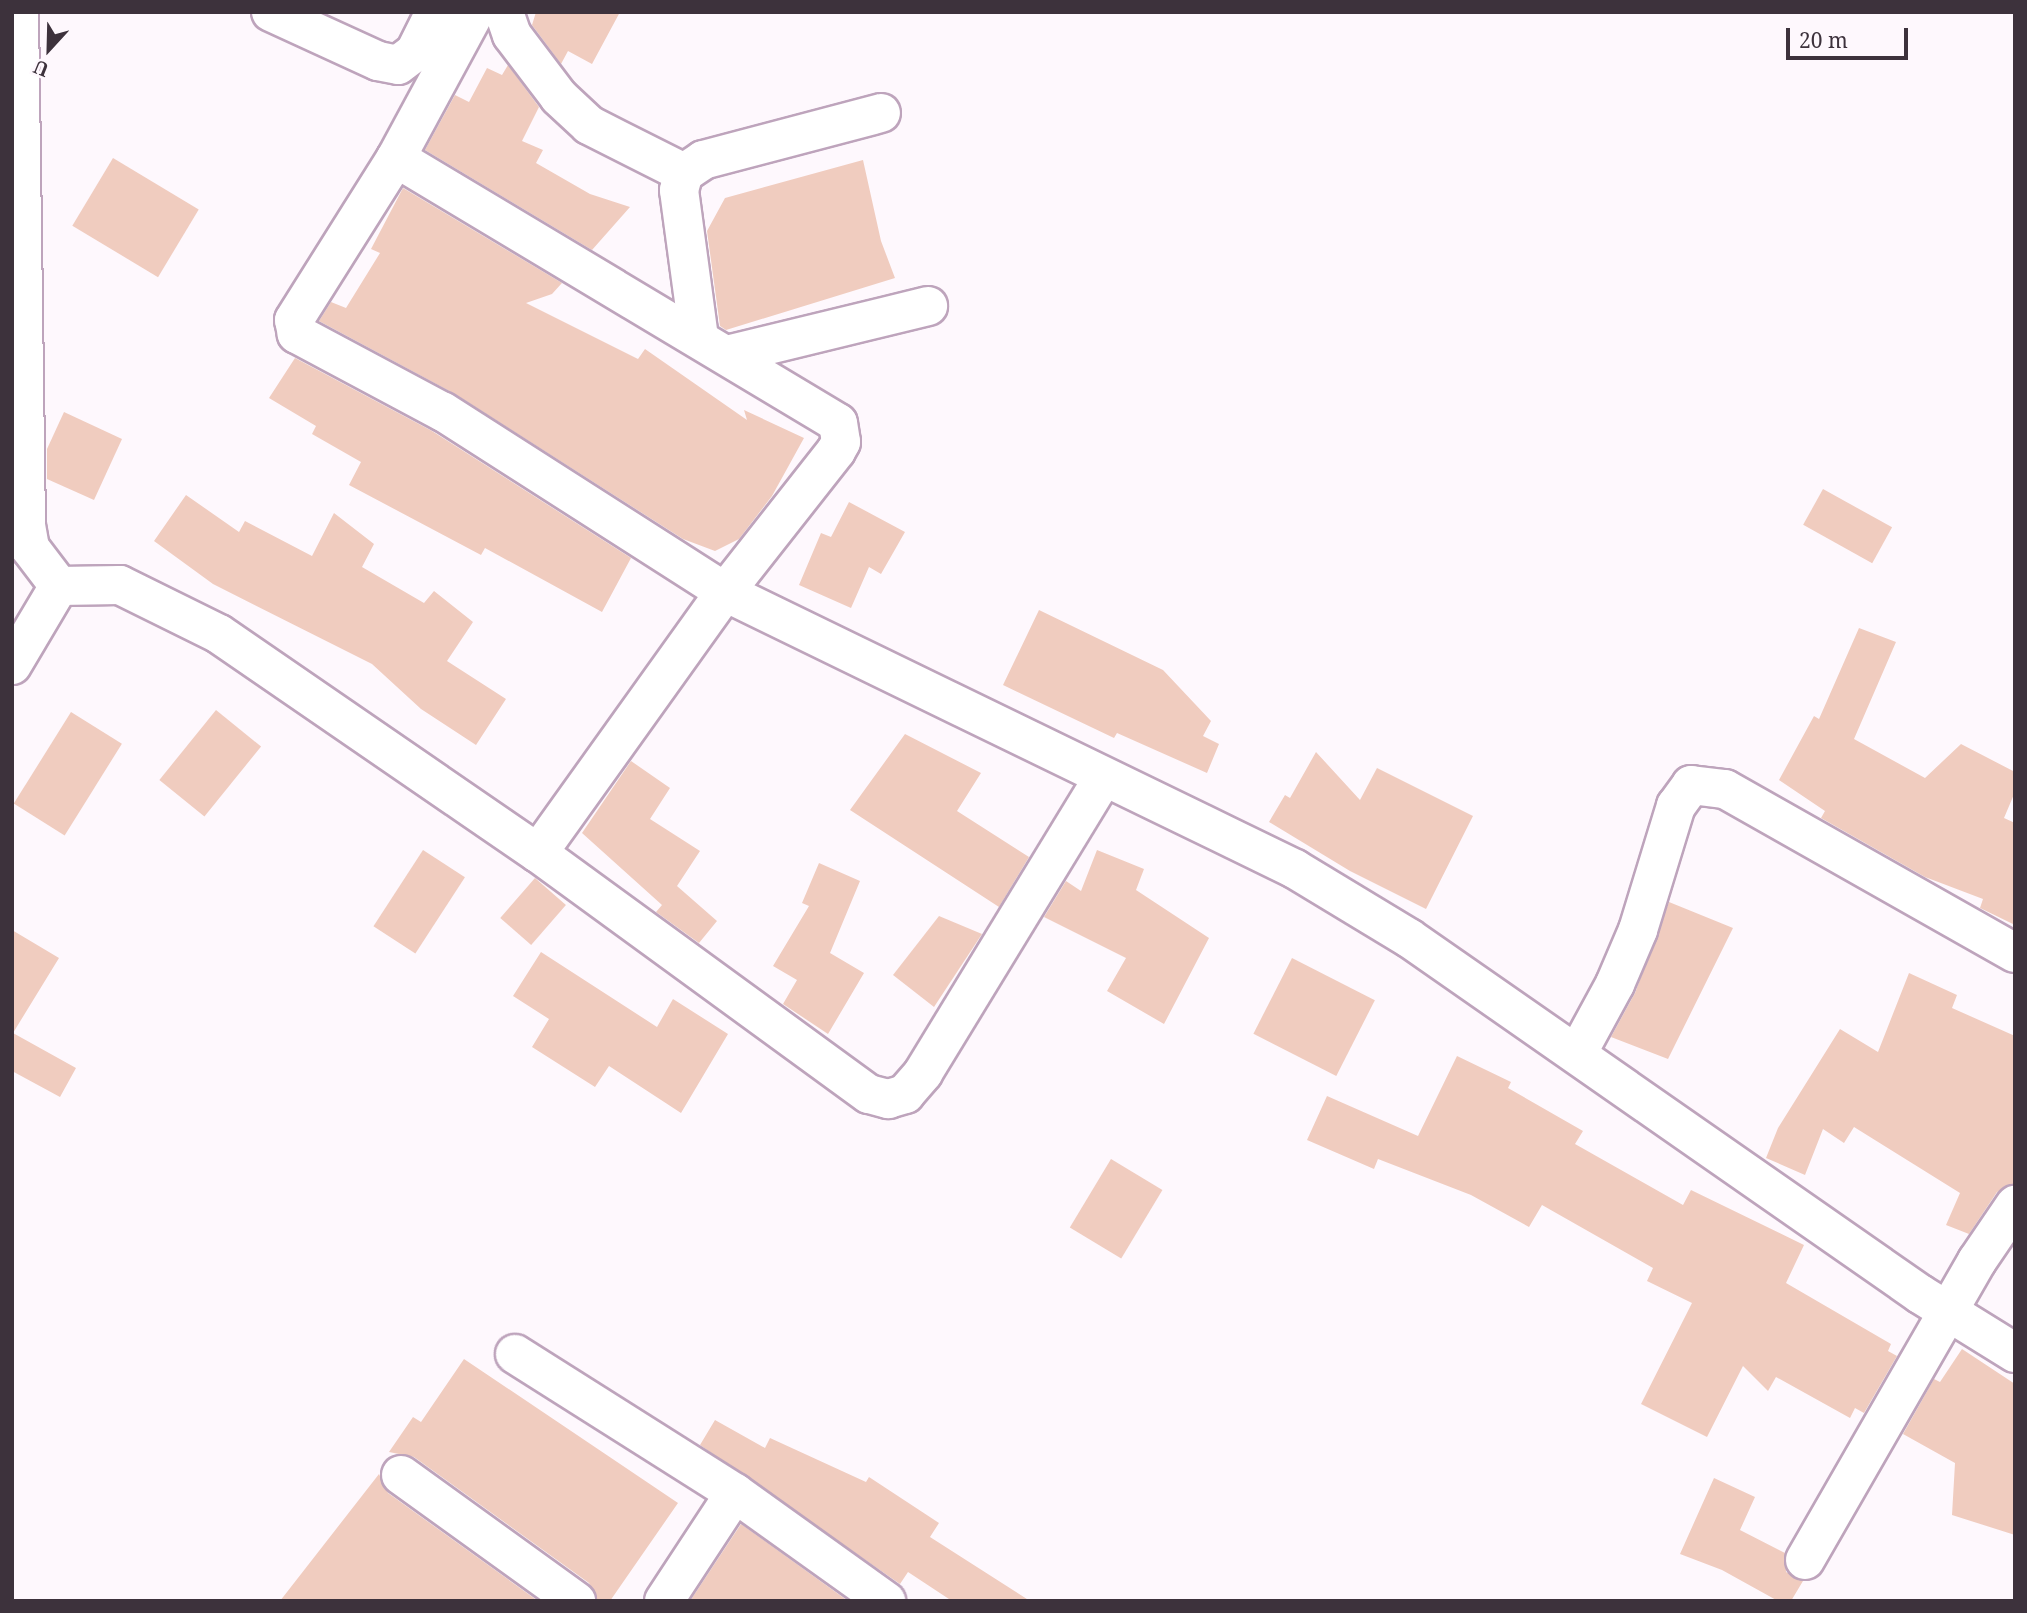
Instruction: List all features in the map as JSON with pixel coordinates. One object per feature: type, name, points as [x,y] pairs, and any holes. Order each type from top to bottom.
[{"type":"street","points":[[19,12],[24,501],[30,548],[59,586]]},
{"type":"street","points":[[271,12],[398,65],[415,52],[435,12]]},
{"type":"street","points":[[475,12],[396,158],[295,320],[297,334],[443,412],[725,592],[1295,869],[1409,938],[1908,1286],[1949,1309],[2015,1353]]},
{"type":"street","points":[[503,12],[512,35],[551,87],[589,125],[684,173]]},
{"type":"street","points":[[713,347],[679,190],[684,173],[703,160],[881,113]]},
{"type":"street","points":[[396,158],[829,414],[841,430],[836,451],[725,592],[538,853]]},
{"type":"street","points":[[713,347],[928,306]]},
{"type":"street","points":[[59,586],[120,585],[219,634],[538,853],[869,1094],[888,1099],[905,1094],[923,1073],[1103,778]]},
{"type":"street","points":[[12,665],[59,586]]},
{"type":"street","points":[[1577,1054],[1615,984],[1638,930],[1676,806],[1690,785],[1725,789],[2015,953]]},
{"type":"street","points":[[1805,1560],[1949,1309],[2015,1205]]},
{"type":"street","points":[[515,1354],[735,1493],[886,1601]]},
{"type":"street","points":[[401,1475],[576,1601]]},
{"type":"street","points":[[664,1601],[735,1493]]},
{"type":"building","points":[[536,12],[620,12],[592,64],[568,51],[561,64],[532,25]]},
{"type":"building","points":[[508,65],[539,107],[522,141],[543,150],[536,163],[590,194],[630,207],[592,250],[425,150],[455,95],[469,102],[487,68],[502,75]]},
{"type":"building","points":[[113,158],[199,210],[158,277],[72,226]]},
{"type":"building","points":[[863,160],[881,241],[895,278],[726,330],[720,326],[707,231],[725,198]]},
{"type":"building","points":[[403,188],[562,283],[552,294],[526,303],[638,359],[645,349],[747,420],[744,410],[804,438],[772,496],[739,539],[715,551],[683,539],[455,394],[319,321],[331,302],[346,308],[380,253],[371,249]]},
{"type":"building","points":[[295,358],[432,431],[631,558],[602,612],[485,548],[481,555],[349,485],[361,462],[312,434],[316,426],[269,398]]},
{"type":"building","points":[[64,412],[122,439],[94,500],[47,479],[47,449]]},
{"type":"building","points":[[1823,489],[1892,527],[1872,563],[1803,525]]},
{"type":"building","points":[[186,495],[239,532],[245,521],[312,556],[334,513],[374,544],[362,567],[424,603],[434,591],[473,622],[447,661],[506,699],[476,745],[421,709],[372,664],[213,584],[154,541]]},
{"type":"building","points":[[849,502],[905,532],[881,574],[869,567],[851,608],[799,585],[821,533],[831,537]]},
{"type":"building","points":[[1039,610],[1163,670],[1211,721],[1203,736],[1219,744],[1207,773],[1117,733],[1114,738],[1003,685]]},
{"type":"building","points":[[1859,628],[1896,642],[1854,739],[1925,778],[1961,744],[2015,772],[2015,792],[2004,818],[2015,823],[2015,925],[1980,908],[1983,899],[1925,877],[1821,818],[1825,811],[1779,780],[1814,716],[1819,719]]},
{"type":"building","points":[[216,710],[261,747],[204,816],[159,780]]},
{"type":"building","points":[[71,712],[122,744],[65,835],[14,804]]},
{"type":"building","points":[[905,734],[981,773],[957,811],[1029,857],[999,907],[850,810]]},
{"type":"building","points":[[1316,752],[1360,800],[1377,768],[1473,816],[1426,909],[1350,871],[1269,822],[1285,795],[1290,798]]},
{"type":"building","points":[[631,761],[670,788],[650,819],[700,851],[677,886],[717,921],[699,943],[656,912],[662,905],[582,833]]},
{"type":"building","points":[[423,850],[465,877],[415,954],[373,926]]},
{"type":"building","points":[[1097,850],[1144,869],[1136,890],[1209,938],[1164,1024],[1107,991],[1126,958],[1044,917],[1066,881],[1081,891]]},
{"type":"building","points":[[819,863],[860,881],[830,953],[864,973],[828,1034],[783,1004],[797,980],[773,966],[809,906],[802,903]]},
{"type":"building","points":[[535,878],[566,905],[531,945],[500,918]]},
{"type":"building","points":[[1669,902],[1733,928],[1668,1059],[1611,1037],[1635,993]]},
{"type":"building","points":[[939,916],[982,934],[934,1007],[893,975]]},
{"type":"building","points":[[12,930],[59,958],[13,1033],[76,1068],[60,1097],[12,1071]]},
{"type":"building","points":[[541,952],[657,1027],[673,999],[728,1034],[681,1113],[609,1066],[595,1087],[532,1047],[549,1019],[513,996]]},
{"type":"building","points":[[1292,958],[1375,1000],[1336,1076],[1253,1034]]},
{"type":"building","points":[[1909,973],[1957,995],[1952,1008],[2015,1036],[2015,1183],[1997,1192],[1969,1234],[1946,1225],[1960,1193],[1854,1127],[1844,1143],[1823,1129],[1805,1175],[1766,1158],[1778,1128],[1840,1029],[1878,1052]]},
{"type":"building","points":[[1457,1056],[1511,1082],[1508,1088],[1583,1131],[1575,1144],[1683,1205],[1691,1190],[1804,1245],[1786,1283],[1891,1344],[1888,1351],[1897,1356],[1864,1413],[1855,1408],[1850,1418],[1776,1377],[1768,1391],[1743,1366],[1707,1437],[1641,1404],[1692,1303],[1647,1281],[1653,1268],[1542,1205],[1529,1227],[1471,1195],[1378,1159],[1374,1169],[1307,1140],[1327,1096],[1418,1136]]},
{"type":"building","points":[[1111,1159],[1162,1190],[1121,1258],[1070,1228]]},
{"type":"building","points":[[1962,1349],[2015,1384],[2015,1535],[1952,1515],[1955,1463],[1903,1434],[1934,1379],[1940,1382]]},
{"type":"building","points":[[464,1359],[678,1503],[610,1601],[597,1601],[589,1583],[414,1457],[389,1452],[413,1417],[421,1422]]},
{"type":"building","points":[[715,1420],[765,1448],[770,1438],[866,1482],[869,1477],[939,1523],[930,1537],[1030,1601],[952,1601],[908,1572],[900,1584],[700,1445]]},
{"type":"building","points":[[379,1474],[388,1493],[538,1601],[280,1601]]},
{"type":"building","points":[[1714,1478],[1755,1497],[1740,1530],[1785,1553],[1786,1572],[1803,1581],[1791,1601],[1778,1601],[1722,1570],[1680,1554]]},
{"type":"building","points":[[741,1524],[848,1601],[690,1601]]}]
